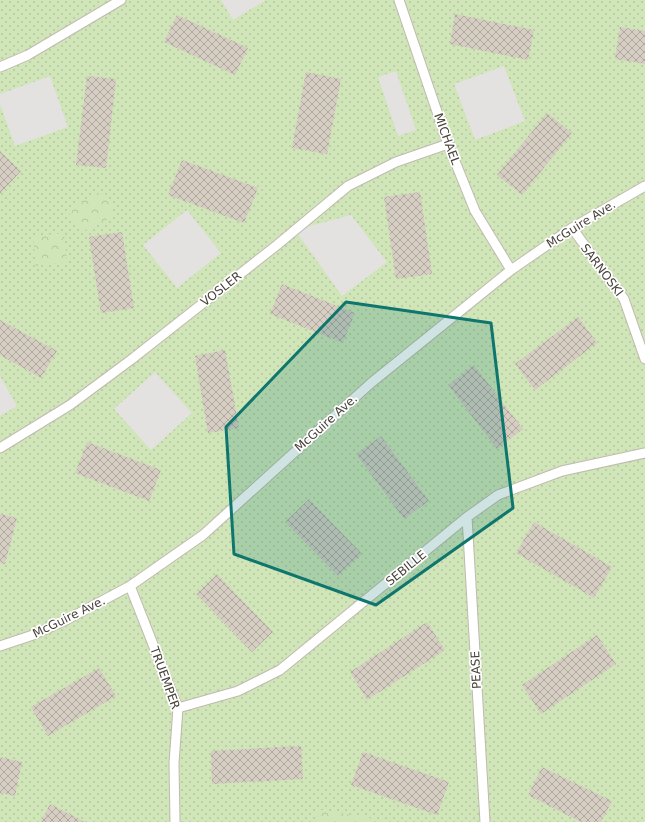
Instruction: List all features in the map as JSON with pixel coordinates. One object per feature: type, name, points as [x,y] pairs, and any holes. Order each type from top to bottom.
[{"type":"lane","points":[[0,67],[28,55],[121,0]]},
{"type":"lane","name":"MICHAEL","points":[[399,0],[448,144],[475,211],[510,270]]},
{"type":"lane","name":"VOSLER","points":[[0,448],[70,405],[277,245],[348,186],[396,162],[448,144]]},
{"type":"lane","name":"McGuire Ave.","points":[[0,646],[33,635],[130,586],[204,535],[371,382],[510,270],[572,228],[645,186]]},
{"type":"lane","name":"SARNOSKI","points":[[572,228],[624,299],[645,359]]},
{"type":"lane","name":"SEBILLE","points":[[178,708],[238,691],[280,670],[467,517],[498,495],[562,471],[645,454]]},
{"type":"lane","name":"PEASE","points":[[467,517],[485,822]]},
{"type":"lane","name":"TRUEMPER","points":[[130,586],[178,708],[174,763],[175,822]]},
{"type":"highlighted area","points":[[346,302],[491,323],[513,508],[376,605],[234,554],[226,427]]},
{"type":"green space","points":[[0,0],[645,0],[645,822],[0,822]]},
{"type":"green space","points":[[103,191],[113,204],[111,217],[90,230],[78,229],[67,209]]},
{"type":"green space","points":[[64,233],[67,262],[36,266],[33,237]]},
{"type":"green space","points":[[315,809],[392,822],[315,822]]},
{"type":"shaded area","points":[[221,0],[266,0],[233,20]]},
{"type":"shaded area","points":[[504,66],[525,121],[475,140],[454,84]]},
{"type":"shaded area","points":[[396,71],[416,130],[398,136],[378,77]]},
{"type":"shaded area","points":[[50,76],[68,127],[15,146],[0,104],[0,94]]},
{"type":"shaded area","points":[[187,210],[221,253],[177,288],[143,245]]},
{"type":"shaded area","points":[[351,215],[387,262],[342,296],[295,230]]},
{"type":"shaded area","points":[[155,372],[192,413],[151,450],[114,409]]},
{"type":"shaded area","points":[[0,376],[17,406],[0,416]]},
{"type":"building","points":[[455,14],[534,30],[528,60],[450,44]]},
{"type":"building","points":[[177,15],[248,48],[235,75],[164,42]]},
{"type":"building","points":[[620,27],[645,31],[645,64],[615,59]]},
{"type":"building","points":[[306,72],[341,79],[327,154],[292,148]]},
{"type":"building","points":[[87,76],[116,79],[106,168],[76,165]]},
{"type":"building","points":[[547,113],[572,133],[522,195],[497,175]]},
{"type":"building","points":[[0,151],[21,171],[0,194]]},
{"type":"building","points":[[182,160],[258,188],[244,223],[168,195]]},
{"type":"building","points":[[420,192],[432,274],[396,279],[384,197]]},
{"type":"building","points":[[122,232],[134,308],[101,313],[89,237]]},
{"type":"building","points":[[282,284],[355,313],[343,343],[270,314]]},
{"type":"building","points":[[578,317],[597,343],[535,390],[515,364]]},
{"type":"building","points":[[0,320],[57,351],[41,378],[0,355]]},
{"type":"building","points":[[225,350],[239,428],[208,433],[195,356]]},
{"type":"building","points":[[474,365],[523,429],[497,449],[448,385]]},
{"type":"building","points":[[381,436],[429,501],[404,519],[356,454]]},
{"type":"building","points":[[87,442],[161,470],[149,501],[75,473]]},
{"type":"building","points":[[309,499],[362,554],[338,576],[285,522]]},
{"type":"building","points":[[0,514],[17,518],[5,564],[0,563]]},
{"type":"building","points":[[534,522],[612,567],[594,598],[516,553]]},
{"type":"building","points":[[217,574],[273,632],[252,652],[196,594]]},
{"type":"building","points":[[427,622],[445,650],[367,700],[350,672]]},
{"type":"building","points":[[597,635],[616,664],[541,714],[522,685]]},
{"type":"building","points":[[99,668],[116,696],[48,736],[31,707]]},
{"type":"building","points":[[301,746],[303,779],[212,784],[211,751]]},
{"type":"building","points":[[363,752],[449,782],[437,815],[351,785]]},
{"type":"building","points":[[0,757],[22,762],[15,796],[0,793]]},
{"type":"building","points":[[542,767],[612,801],[601,822],[581,822],[528,795]]},
{"type":"building","points":[[50,804],[85,822],[41,822]]}]
